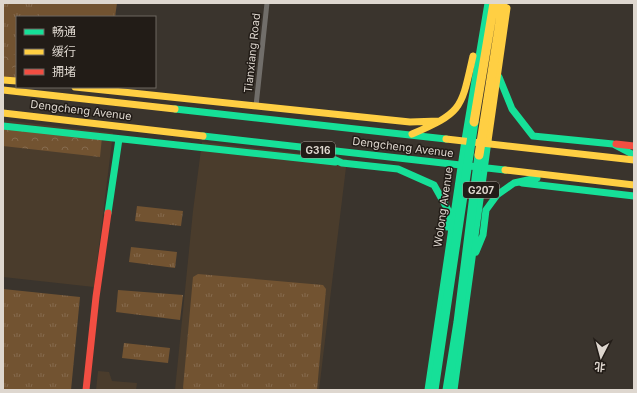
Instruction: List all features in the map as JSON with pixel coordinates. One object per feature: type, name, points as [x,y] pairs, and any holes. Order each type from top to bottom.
[{"type":"main road","name":"Wolong Avenue","points":[[427,390],[440,318],[461,166],[486,18],[487,3]]},
{"type":"main road","points":[[434,390],[476,108],[494,3]]},
{"type":"main road","points":[[447,390],[458,322],[485,112],[503,3]]},
{"type":"main road","name":"G207","points":[[455,390],[483,169],[509,3]]},
{"type":"main road","points":[[410,135],[441,121],[455,111],[465,89],[474,53],[486,18]]},
{"type":"main road","points":[[498,72],[504,97],[512,113],[533,136],[634,146]]},
{"type":"main road","points":[[3,80],[16,81]]},
{"type":"main road","points":[[84,88],[410,122],[441,121]]},
{"type":"main road","name":"Dengcheng Avenue","points":[[3,90],[465,140],[634,160]]},
{"type":"main road","name":"Dengcheng Avenue","points":[[3,113],[483,169],[634,185]]},
{"type":"main road","points":[[3,126],[398,169],[434,185],[448,210],[443,293]]},
{"type":"main road","points":[[86,390],[96,297],[119,139]]},
{"type":"main road","points":[[613,144],[634,155]]},
{"type":"main road","points":[[310,149],[342,163]]},
{"type":"main road","points":[[471,262],[483,235],[486,210],[497,195],[514,183],[547,176]]},
{"type":"main road","points":[[514,183],[634,196]]},
{"type":"main road","points":[[455,390],[459,368],[466,298]]},
{"type":"main road","points":[[427,390],[430,362],[440,318]]},
{"type":"street","name":"Tianxiang Road","points":[[256,106],[267,3]]},
{"type":"shaded area","points":[[3,120],[113,133],[94,287],[3,277]]},
{"type":"shaded area","points":[[202,142],[347,159],[319,390],[175,390],[193,211]]},
{"type":"shaded area","points":[[98,371],[109,372],[112,381],[137,383],[136,390],[96,390]]},
{"type":"green space","points":[[3,3],[117,3],[115,16],[16,16],[16,78],[3,77]]},
{"type":"green space","points":[[40,3],[114,3],[113,16],[39,16]]},
{"type":"green space","points":[[3,53],[16,55],[16,68],[3,67]]},
{"type":"green space","points":[[3,126],[102,137],[100,157],[3,146]]},
{"type":"green space","points":[[137,206],[183,211],[181,226],[135,221]]},
{"type":"green space","points":[[131,247],[177,252],[175,268],[129,262]]},
{"type":"green space","points":[[198,274],[323,285],[326,289],[317,390],[184,390],[193,277]]},
{"type":"green space","points":[[3,289],[80,297],[71,390],[3,390]]},
{"type":"green space","points":[[118,290],[183,295],[180,320],[116,312]]},
{"type":"green space","points":[[124,343],[170,348],[168,363],[122,358]]},
{"type":"traffic: fast","points":[[428,390],[465,140],[488,3]]},
{"type":"traffic: fast","points":[[499,77],[512,109],[533,136],[613,144],[634,155]]},
{"type":"traffic: fast","points":[[175,109],[446,139]]},
{"type":"traffic: fast","points":[[434,390],[474,122]]},
{"type":"traffic: fast","points":[[3,126],[335,162]]},
{"type":"traffic: fast","points":[[203,136],[505,170]]},
{"type":"traffic: fast","points":[[108,213],[119,139]]},
{"type":"traffic: fast","points":[[454,390],[488,141]]},
{"type":"traffic: fast","points":[[320,153],[342,163],[398,169],[434,185],[448,210],[447,227]]},
{"type":"traffic: fast","points":[[447,390],[458,322],[479,155]]},
{"type":"traffic: fast","points":[[476,252],[483,235],[486,210],[497,195],[514,183],[537,178]]},
{"type":"traffic: fast","points":[[522,183],[634,196]]},
{"type":"traffic: slow","points":[[474,122],[494,3]]},
{"type":"traffic: slow","points":[[479,155],[503,3]]},
{"type":"traffic: slow","points":[[488,141],[507,8]]},
{"type":"traffic: slow","points":[[412,134],[441,120],[451,114],[457,107],[466,87],[473,56]]},
{"type":"traffic: slow","points":[[3,80],[16,81]]},
{"type":"traffic: slow","points":[[85,88],[410,122],[439,121]]},
{"type":"traffic: slow","points":[[3,90],[175,109]]},
{"type":"traffic: slow","points":[[3,113],[203,136]]},
{"type":"traffic: slow","points":[[446,139],[634,160]]},
{"type":"traffic: slow","points":[[505,170],[634,185]]},
{"type":"traffic: jam","points":[[616,144],[634,146]]},
{"type":"traffic: jam","points":[[86,390],[96,297],[108,213]]}]
